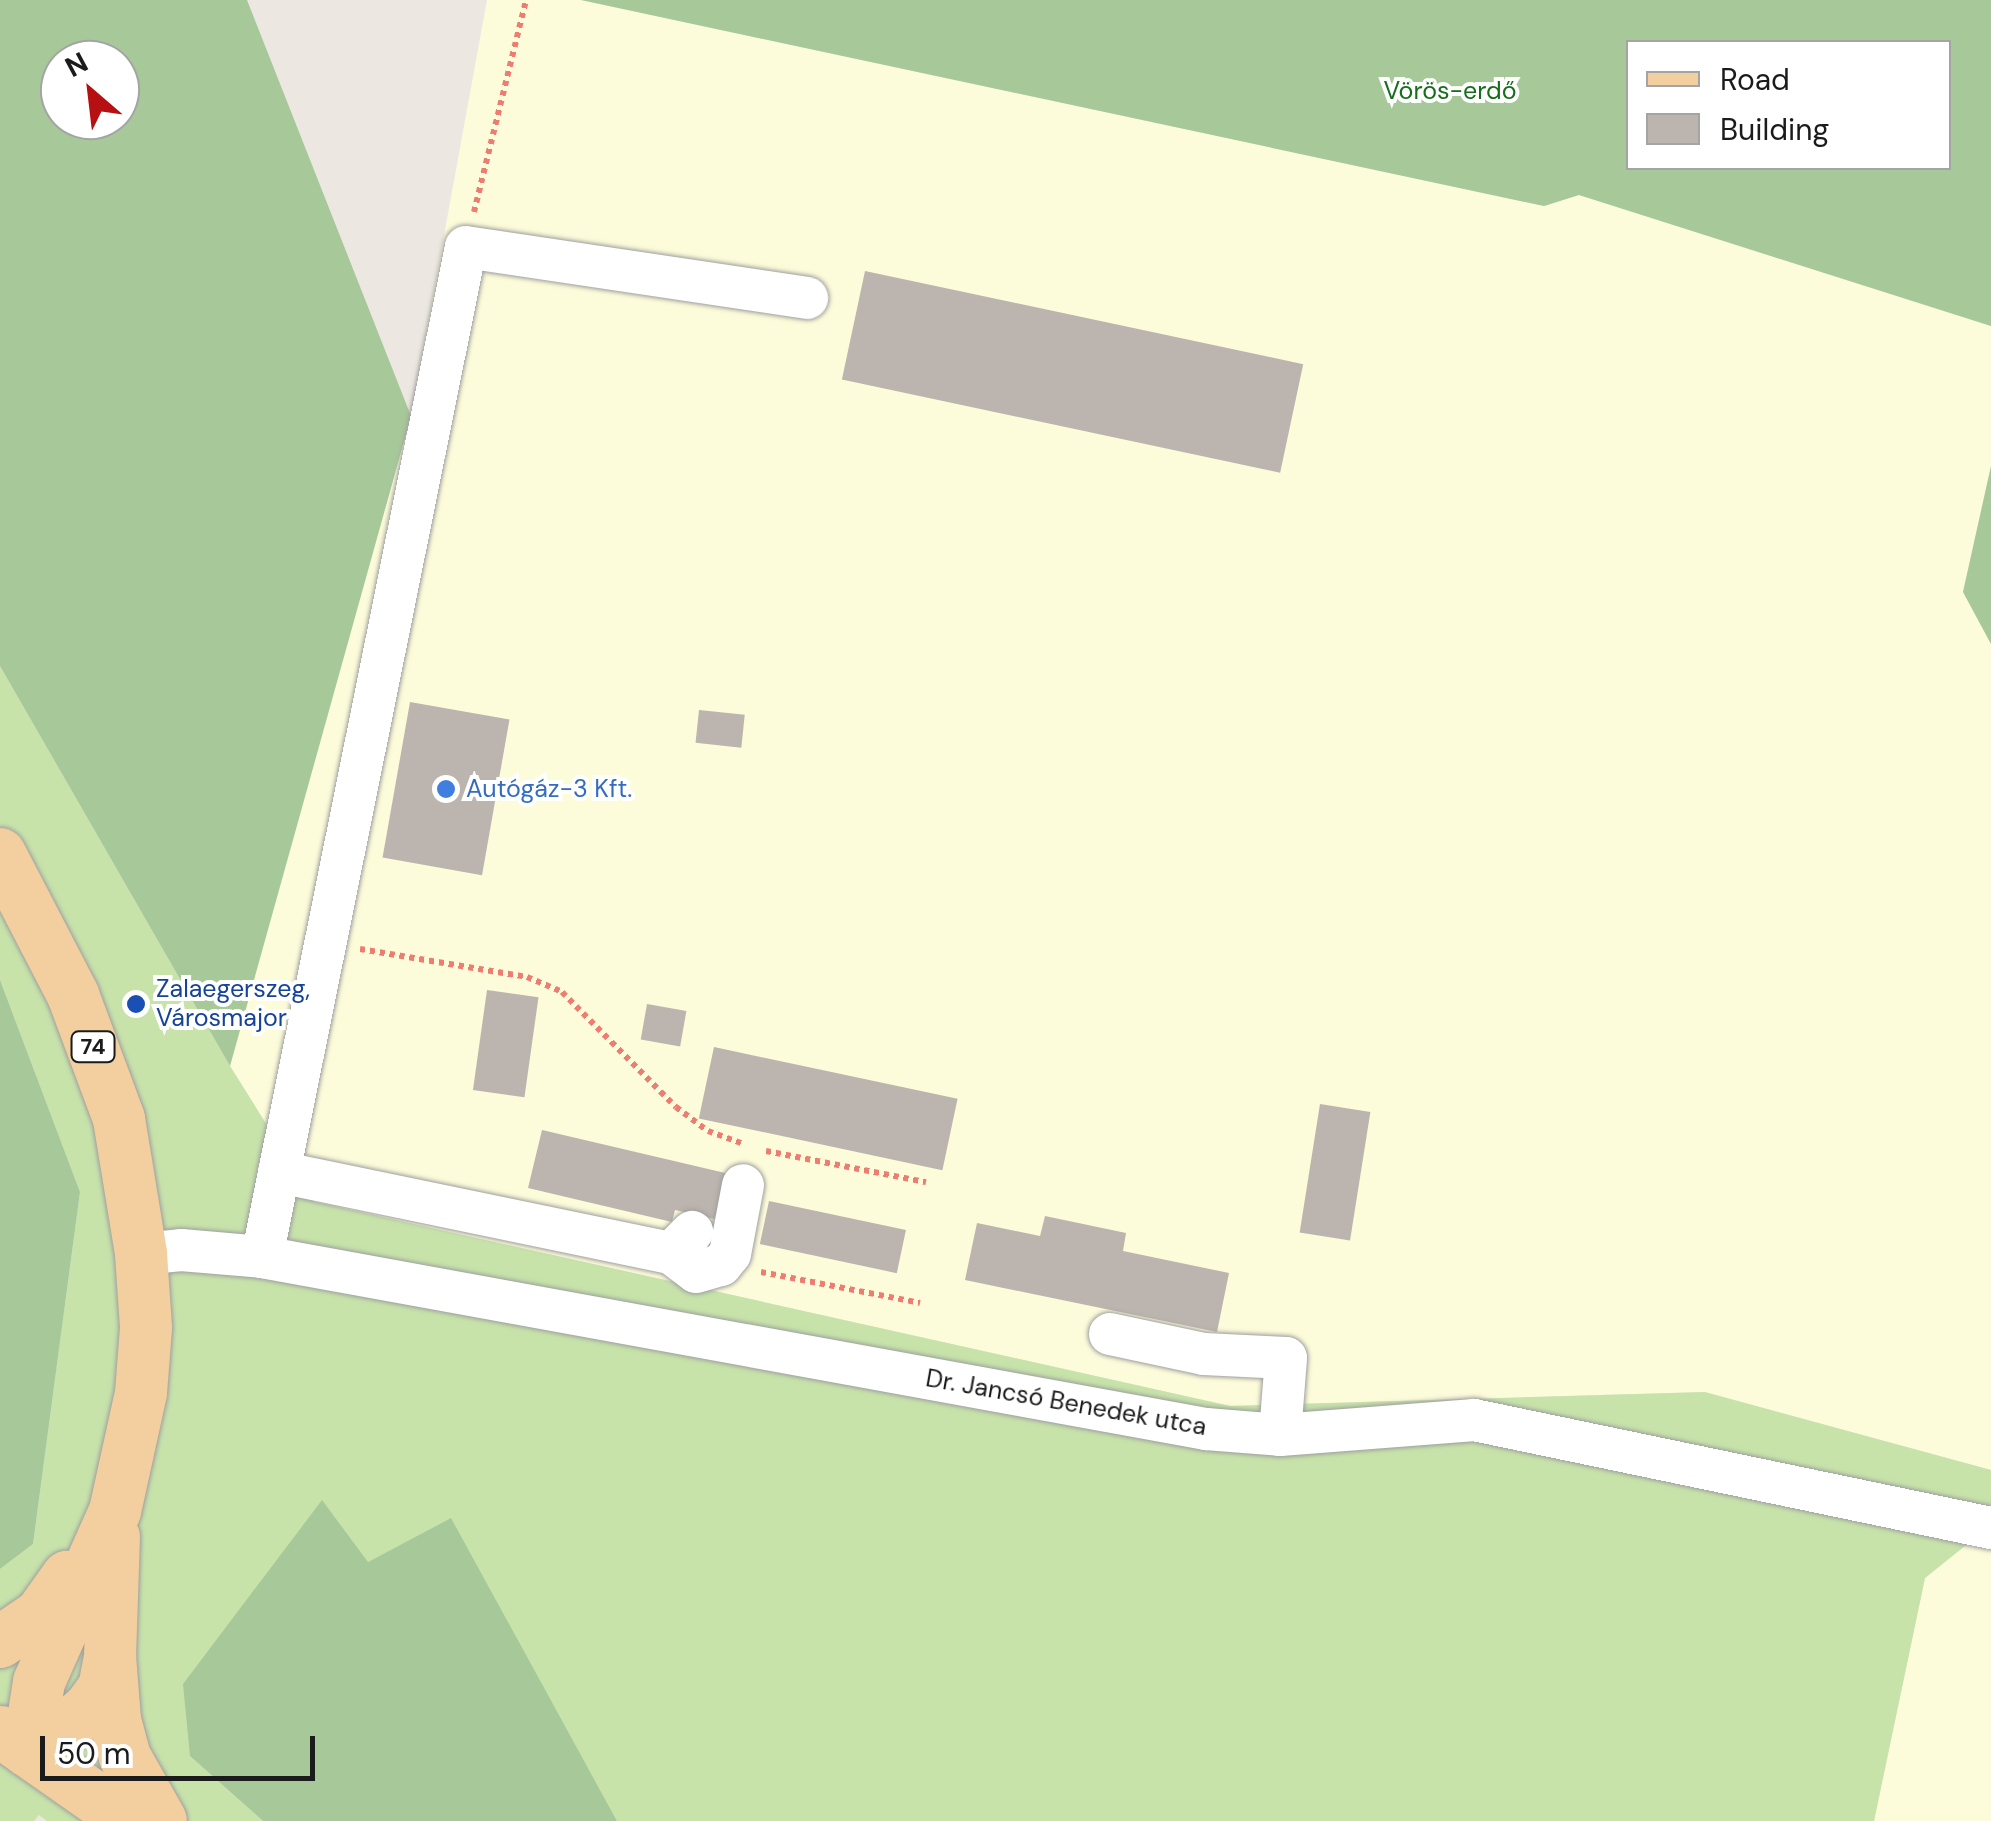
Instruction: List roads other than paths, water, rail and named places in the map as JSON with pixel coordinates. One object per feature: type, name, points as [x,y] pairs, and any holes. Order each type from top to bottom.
[{"type":"main road","name":"74","points":[[0,854],[73,995],[119,1119],[141,1254],[146,1328],[141,1393],[115,1511],[14,1741]]},
{"type":"main road","points":[[0,1642],[40,1615],[115,1511]]},
{"type":"main road","points":[[115,1511],[110,1656],[115,1720],[126,1757],[161,1821]]},
{"type":"main road","points":[[14,1741],[70,1726],[104,1688],[110,1656]]},
{"type":"main road","points":[[14,1741],[128,1821]]},
{"type":"street","points":[[262,1258],[466,247],[807,298]]},
{"type":"street","points":[[279,1172],[681,1242],[696,1272],[721,1264],[730,1254],[743,1184]]},
{"type":"street","name":"Dr. Jancsó Benedek utca","points":[[141,1254],[181,1250],[262,1258],[1206,1429],[1280,1435],[1474,1420],[1991,1528]]},
{"type":"street","points":[[1110,1334],[1204,1354],[1286,1358],[1280,1435]]},
{"type":"place","name":"Autógáz-3 Kft.","points":[[446,789]]},
{"type":"place","name":"Zalaegerszeg, Városmajor","points":[[136,1004]]},
{"type":"park label","name":"Vörös-erdő","points":[[1450,91]]}]
